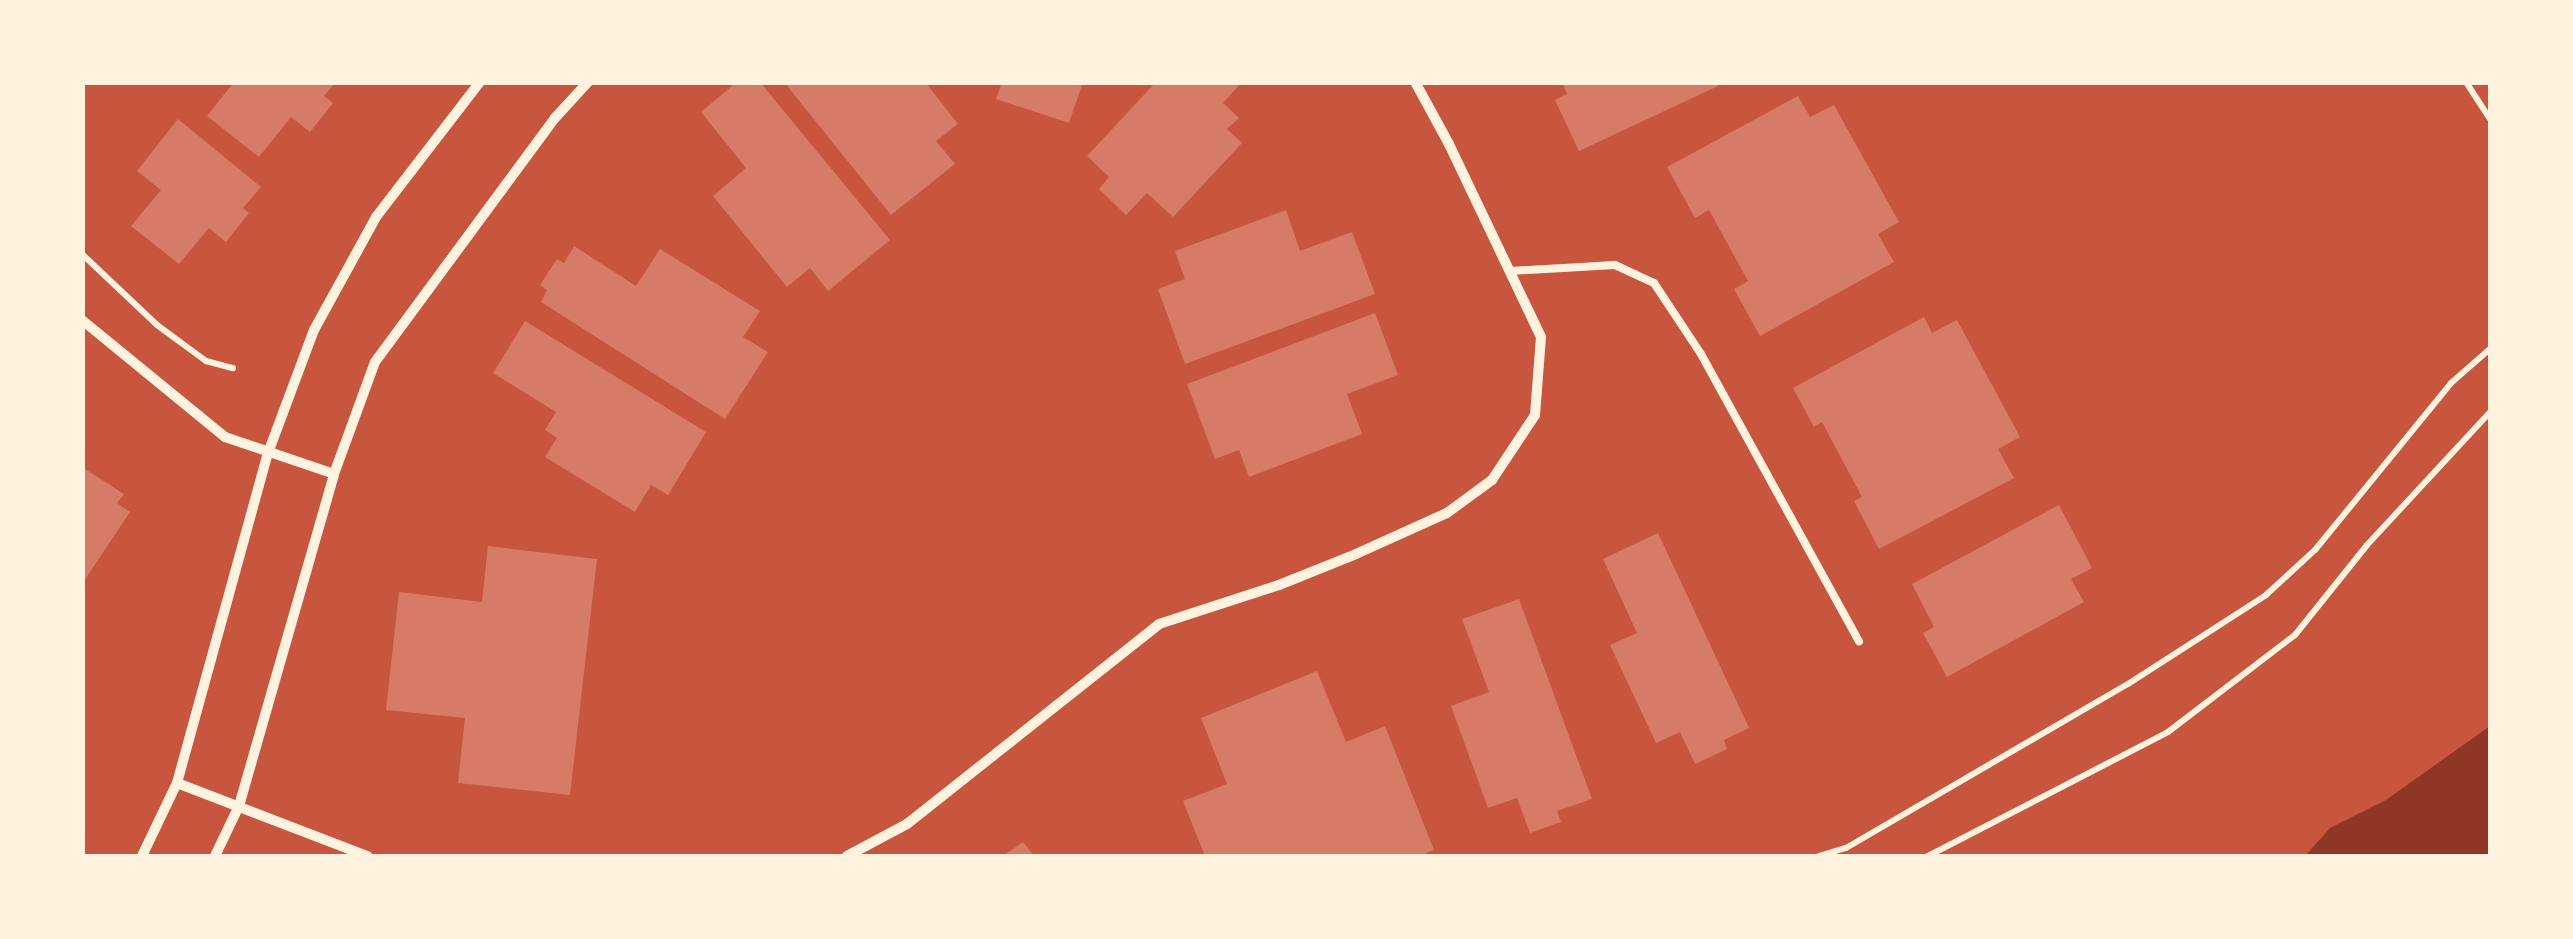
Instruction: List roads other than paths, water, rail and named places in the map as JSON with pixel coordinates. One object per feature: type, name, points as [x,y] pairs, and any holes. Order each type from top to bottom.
[{"type":"street","points":[[142,856],[177,783],[268,452],[314,330],[376,217],[480,82]]},
{"type":"street","points":[[216,856],[239,806],[334,474],[376,362],[555,118],[588,82]]},
{"type":"street","points":[[848,856],[906,824],[1159,624],[1279,585],[1356,554],[1447,513],[1492,480],[1535,416],[1540,338],[1415,82]]},
{"type":"street","points":[[82,320],[225,436],[334,474]]},
{"type":"street","points":[[177,783],[368,856]]},
{"type":"lane","points":[[1510,271],[1615,265],[1654,283],[1701,354],[1858,641]]}]
